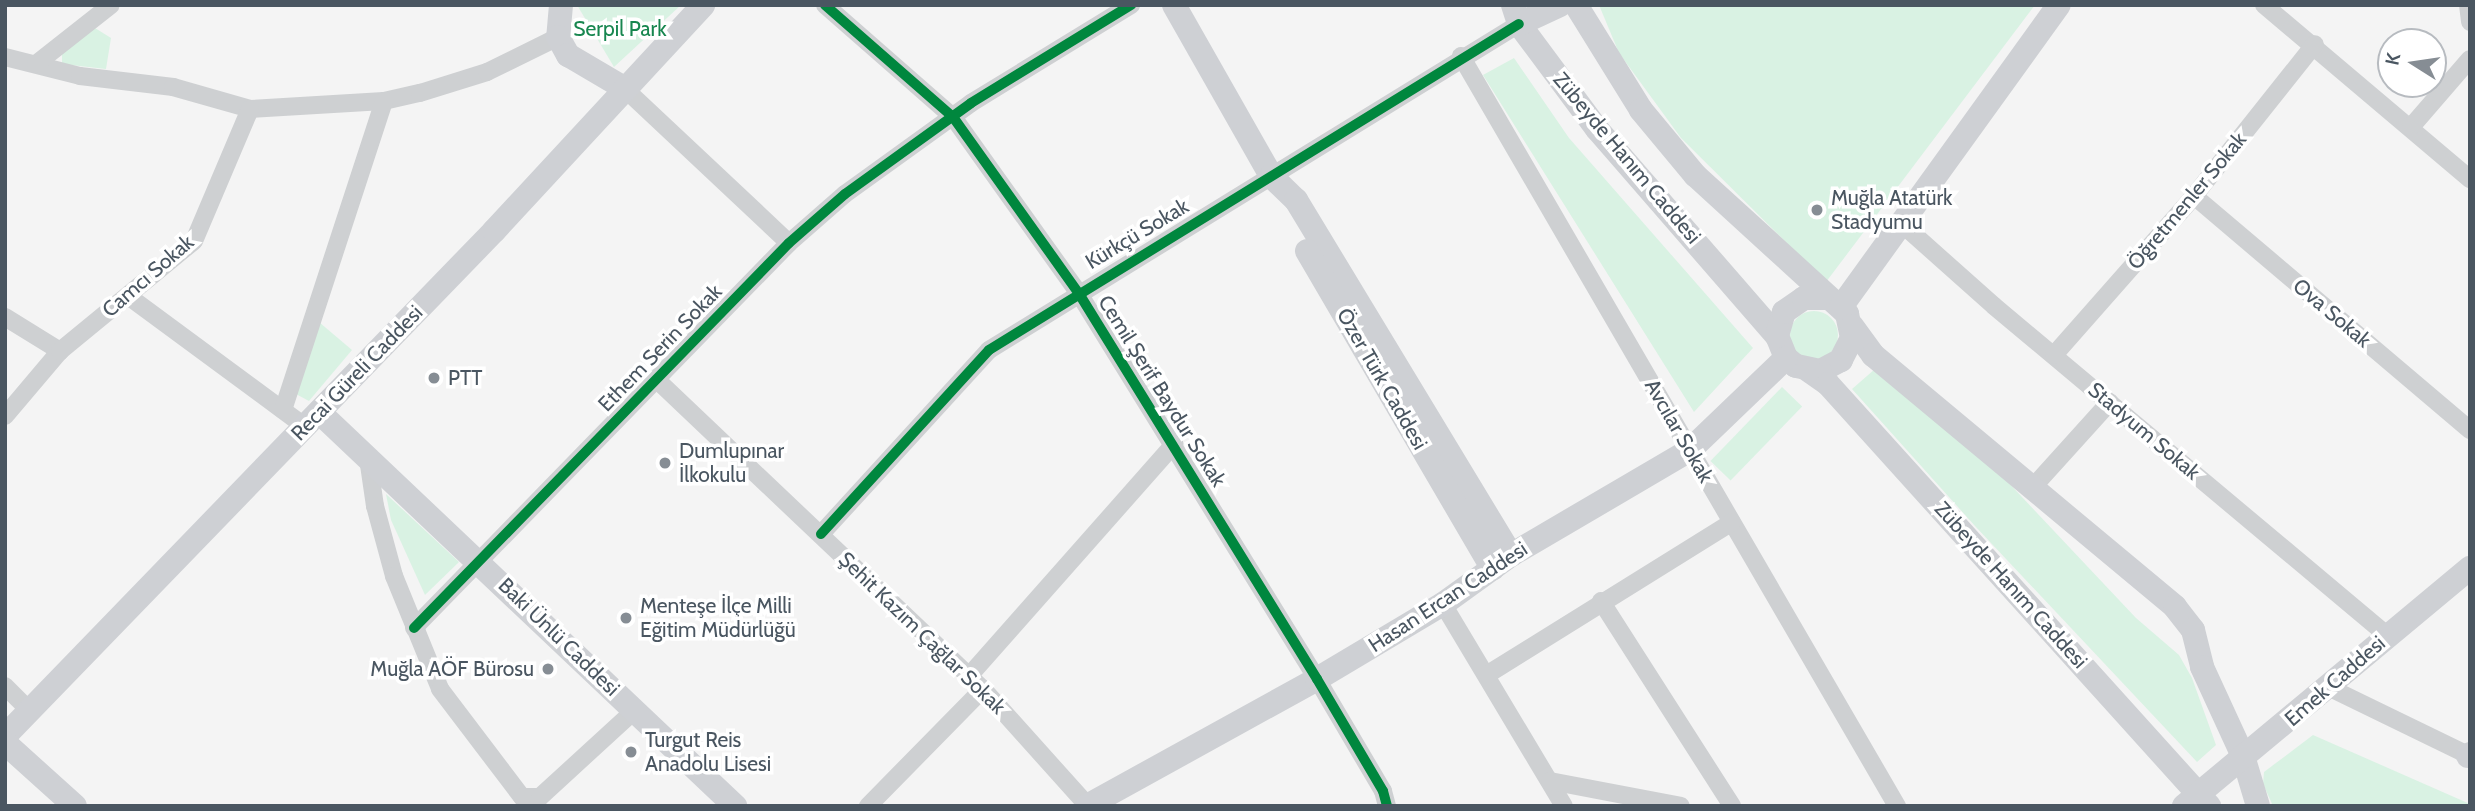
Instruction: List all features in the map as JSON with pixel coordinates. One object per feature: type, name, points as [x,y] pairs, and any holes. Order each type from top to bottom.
[{"type":"main road","points":[[561,5],[558,37],[568,55],[624,88]]},
{"type":"main road","name":"Recai Güreli Caddesi","points":[[5,736],[313,420],[703,5]]},
{"type":"main road","name":"Özer Türk Caddesi","points":[[1174,5],[1274,181],[1283,210],[1502,562]]},
{"type":"main road","points":[[1516,15],[1560,5]]},
{"type":"main road","name":"Zübeyde Hanım Caddesi","points":[[1576,5],[1641,110],[1695,175],[1840,310],[1873,355],[2034,486],[2175,607],[2193,630],[2202,667],[2243,756],[2258,806]]},
{"type":"main road","points":[[1840,310],[2059,5]]},
{"type":"main road","name":"Zübeyde Hanım Caddesi","points":[[1516,15],[1597,129],[1790,355],[1828,384],[2197,801]]},
{"type":"main road","points":[[1816,296],[1840,310],[1849,350],[1842,360],[1820,371],[1790,355],[1779,324],[1793,303],[1816,296]]},
{"type":"main road","name":"Hasan Ercan Caddesi","points":[[1088,806],[1317,679],[1443,604],[1502,562],[1690,450],[1790,355]]},
{"type":"main road","name":"Baki Ünlü Caddesi","points":[[313,420],[368,458],[480,561],[734,806]]},
{"type":"main road","name":"Emek Caddesi","points":[[2197,801],[2243,756],[2470,568]]},
{"type":"main road","points":[[5,743],[75,806]]},
{"type":"street","points":[[36,64],[111,5]]},
{"type":"street","name":"Cemil Şerif Baydur Sokak","points":[[825,5],[953,117],[1078,292],[1317,679],[1383,791],[1387,806]]},
{"type":"street","name":"Ethem Serin Sokak","points":[[414,628],[789,243],[845,194],[953,117],[1131,5]]},
{"type":"street","points":[[2264,5],[2315,44],[2470,178]]},
{"type":"street","points":[[2468,5],[2470,22]]},
{"type":"street","name":"Kürkçü Sokak","points":[[821,534],[989,349],[1078,292],[1274,181],[1461,56],[1516,15]]},
{"type":"street","points":[[5,57],[80,76],[173,87],[250,109],[384,101],[487,72],[558,37]]},
{"type":"street","name":"Öğretmenler Sokak","points":[[2054,355],[2194,195],[2315,44]]},
{"type":"street","name":"Avcılar Sokak","points":[[1461,56],[1897,806]]},
{"type":"street","points":[[2411,127],[2470,59]]},
{"type":"street","points":[[624,88],[789,243]]},
{"type":"street","points":[[283,410],[384,101]]},
{"type":"street","name":"Camcı Sokak","points":[[5,416],[60,351],[194,240],[250,109]]},
{"type":"street","name":"Ova Sokak","points":[[2194,195],[2470,430]]},
{"type":"street","name":"Stadyum Sokak","points":[[1902,224],[2388,636]]},
{"type":"street","points":[[128,296],[283,410],[313,420]]},
{"type":"street","points":[[5,317],[60,351]]},
{"type":"street","name":"Şehit Kazım Çağlar Sokak","points":[[657,380],[983,689],[1088,806]]},
{"type":"street","points":[[2034,486],[2110,402]]},
{"type":"street","points":[[969,676],[1174,444]]},
{"type":"street","points":[[368,458],[375,506],[414,628],[440,689],[522,797],[540,797],[635,710]]},
{"type":"street","points":[[1488,674],[1601,601],[1732,523]]},
{"type":"street","points":[[1601,601],[1732,806]]},
{"type":"street","points":[[1443,604],[1488,674],[1564,806]]},
{"type":"street","points":[[5,686],[30,711]]},
{"type":"street","points":[[2328,687],[2469,755]]},
{"type":"street","points":[[868,806],[983,689]]},
{"type":"street","points":[[1550,781],[1681,806]]},
{"type":"green space","name":"Serpil Park","points":[[577,5],[681,5],[614,67]]},
{"type":"green space","name":"Muğla Atatürk Stadyumu","points":[[1599,5],[2035,5],[1826,282],[1681,138],[1619,53]]},
{"type":"green space","points":[[95,28],[111,38],[106,69],[62,64],[62,54]]},
{"type":"green space","points":[[1514,58],[1569,138],[1753,348],[1694,412],[1483,75]]},
{"type":"green space","points":[[1814,311],[1831,318],[1838,335],[1831,352],[1814,359],[1797,352],[1790,335],[1797,318]]},
{"type":"green space","points":[[319,322],[352,350],[309,401],[294,393]]},
{"type":"green space","points":[[1875,369],[2005,479],[2136,618],[2179,655],[2192,678],[2216,745],[2197,762],[1975,526],[1852,389]]},
{"type":"green space","points":[[1782,387],[1802,406],[1731,481],[1710,461]]},
{"type":"green space","points":[[386,494],[459,562],[425,595],[391,520]]},
{"type":"green space","points":[[2313,735],[2470,806],[2273,806],[2263,784],[2264,772]]},
{"type":"cycle path","points":[[825,5],[953,117],[1078,292],[1317,679],[1383,791],[1387,806]]},
{"type":"cycle path","points":[[414,628],[789,243],[845,194],[971,103],[1131,5]]},
{"type":"cycle path","points":[[821,534],[989,350],[1519,24]]},
{"type":"place","name":"Muğla Atatürk Stadyumu","points":[[1817,210]]},
{"type":"place","name":"PTT","points":[[434,378]]},
{"type":"place","name":"Dumlupınar İlkokulu","points":[[665,463]]},
{"type":"place","name":"Menteşe İlçe Milli Eğitim Müdürlüğü","points":[[626,618]]},
{"type":"place","name":"Muğla AÖF Bürosu","points":[[548,669]]},
{"type":"place","name":"Turgut Reis Anadolu Lisesi","points":[[631,752]]}]
